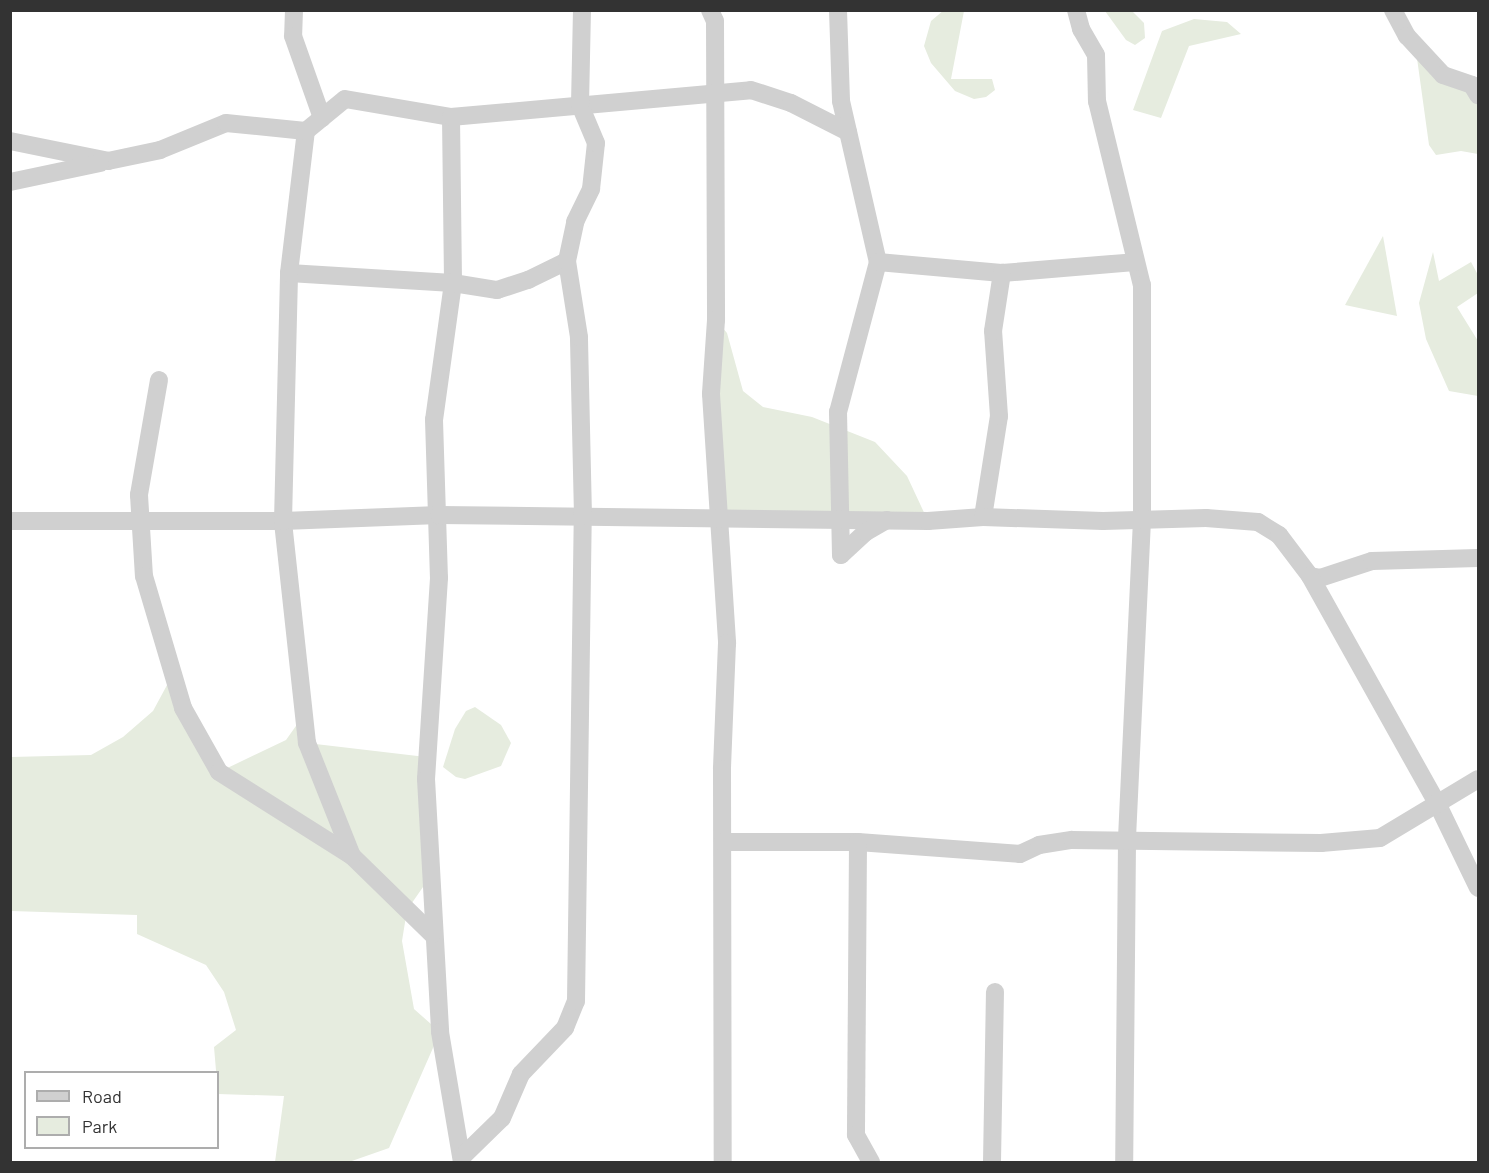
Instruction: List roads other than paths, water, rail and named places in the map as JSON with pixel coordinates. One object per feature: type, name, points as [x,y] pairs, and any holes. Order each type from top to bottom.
[{"type":"street","points":[[294,10],[293,36],[322,118]]},
{"type":"street","points":[[462,1160],[502,1118],[521,1074],[565,1028],[576,1001],[583,516],[579,337],[567,261],[575,222],[591,189],[596,143],[580,105],[582,10]]},
{"type":"street","points":[[710,10],[715,21],[717,320],[711,394],[727,643],[723,842],[723,1162]]},
{"type":"street","points":[[838,10],[841,101],[878,262],[838,412],[841,555],[866,532],[888,520]]},
{"type":"street","points":[[1076,10],[1081,29],[1096,54],[1097,101],[1142,290],[1142,520],[1127,841],[1124,1162]]},
{"type":"street","points":[[1393,10],[1407,36],[1443,75],[1472,85],[1479,95]]},
{"type":"street","points":[[352,856],[307,743],[283,520],[289,273],[306,131],[345,99],[451,117],[751,90],[790,104],[848,132]]},
{"type":"street","points":[[451,117],[453,283],[434,420],[439,515],[439,578],[426,757],[432,934],[440,1032],[462,1160]]},
{"type":"street","points":[[10,182],[160,150],[226,123],[306,131]]},
{"type":"street","points":[[10,141],[108,161]]},
{"type":"street","points":[[289,273],[453,283],[497,290],[528,280],[567,261]]},
{"type":"street","points":[[878,262],[1002,273],[1135,262]]},
{"type":"street","points":[[983,517],[999,416],[993,331],[1002,273]]},
{"type":"street","points":[[159,380],[139,495],[143,521],[144,576],[183,708],[219,772],[352,856],[432,934]]},
{"type":"street","points":[[10,521],[283,520],[439,515],[888,520],[983,517],[1142,520],[1206,518],[1258,522],[1279,535],[1310,576],[1437,803],[1479,888]]},
{"type":"street","points":[[1310,576],[1320,578],[1372,561],[1479,558]]},
{"type":"street","points":[[723,842],[858,842],[1020,854],[1039,844],[1072,840],[1321,843],[1380,838],[1479,779]]},
{"type":"street","points":[[858,842],[856,1135],[871,1162]]},
{"type":"street","points":[[992,1162],[995,992]]}]
